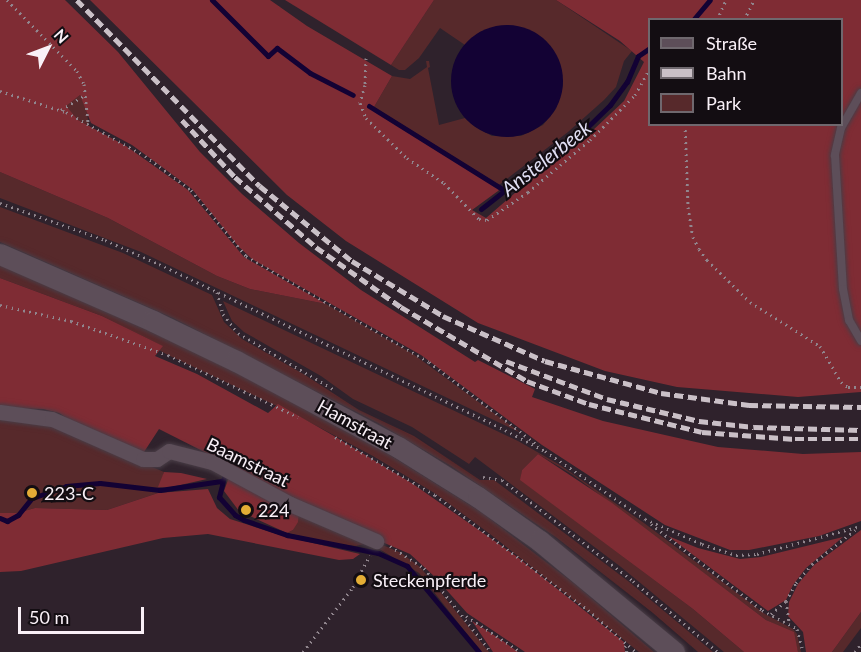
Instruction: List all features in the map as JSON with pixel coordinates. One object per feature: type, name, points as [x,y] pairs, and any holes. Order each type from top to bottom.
[{"type":"main road","name":"Hamstraat","points":[[0,254],[153,321],[296,392],[398,447],[540,541],[674,652]]},
{"type":"street","name":"Baamstraat","points":[[0,412],[52,419],[143,459],[157,459],[169,451],[212,462],[373,547]]},
{"type":"lane","points":[[843,124],[861,93]]},
{"type":"lane","points":[[842,126],[835,155],[843,289],[849,320],[861,341]]},
{"type":"path","points":[[7,0],[77,72],[84,84],[83,96],[88,123]]},
{"type":"path","points":[[718,18],[726,0]]},
{"type":"path","points":[[745,18],[754,0]]},
{"type":"path","points":[[366,58],[366,85],[360,103],[366,118],[407,158],[444,183],[479,219],[487,220],[528,192],[590,140],[635,95],[648,72]]},
{"type":"path","points":[[0,92],[60,110],[88,123],[145,156],[191,190],[246,256],[429,362],[545,451],[645,519],[771,614],[789,623],[799,632],[803,652]]},
{"type":"path","points":[[60,110],[83,96]]},
{"type":"path","points":[[684,126],[688,207],[693,237],[699,249],[750,302],[820,346],[841,382],[848,387],[861,387]]},
{"type":"path","points":[[0,202],[105,240],[545,451]]},
{"type":"path","points":[[0,304],[71,321],[168,355],[307,422]]},
{"type":"path","points":[[326,432],[435,495],[588,610],[636,652]]},
{"type":"path","points":[[645,519],[702,544],[736,555],[757,554],[859,527]]},
{"type":"path","points":[[771,614],[786,601],[796,583],[812,564],[859,527]]},
{"type":"path","points":[[303,652],[343,602],[362,572],[373,547],[404,553],[424,568],[491,652]]},
{"type":"path","points":[[786,601],[789,623]]},
{"type":"path","points":[[462,613],[521,652]]},
{"type":"path","points":[[627,644],[625,647],[627,652]]},
{"type":"path","points":[[855,652],[861,644]]},
{"type":"green space","points":[[434,0],[556,0],[632,51],[624,61],[616,87],[604,100],[568,132],[499,185],[374,107],[392,76],[410,79],[427,67],[426,61],[429,61],[430,67],[428,68],[439,125],[465,118],[492,136],[521,136],[543,125],[556,109],[563,84],[559,61],[546,41],[520,27],[492,28],[480,32],[465,45],[440,28],[419,58],[405,70],[399,70],[391,65]]},
{"type":"green space","points":[[80,95],[86,107],[89,126],[78,120],[65,106]]},
{"type":"green space","points":[[0,172],[108,218],[217,276],[250,289],[326,304],[413,354],[521,433],[141,252],[0,198]]},
{"type":"green space","points":[[0,207],[123,253],[212,295],[224,322],[242,339],[305,375],[359,410],[414,436],[480,480],[494,480],[628,581],[713,652],[698,652],[653,613],[557,538],[451,466],[378,423],[173,318],[0,242]]},
{"type":"green space","points":[[0,264],[193,351],[356,434],[481,512],[576,585],[654,652],[639,652],[436,494],[373,456],[298,416],[168,355],[159,350],[162,346],[102,316],[0,278]]},
{"type":"green space","points":[[223,301],[518,441],[560,465],[644,523],[765,614],[793,629],[797,634],[801,652],[798,652],[793,633],[766,620],[573,475],[538,454],[522,470],[521,480],[693,609],[744,652],[724,652],[621,567],[475,457],[469,464],[412,427],[353,399],[321,376],[244,332],[232,321]]},
{"type":"green space","points":[[0,415],[57,427],[164,472],[158,493],[107,510],[35,508],[17,513],[0,513]]},
{"type":"green space","points":[[299,509],[364,544],[356,546],[330,543],[287,533],[293,530]]},
{"type":"green space","points":[[378,543],[401,553],[420,567],[489,652],[481,652],[419,573],[376,547]]},
{"type":"green space","points":[[861,612],[861,628],[843,652],[832,652]]},
{"type":"shaded area","points":[[0,0],[65,0],[118,52],[200,152],[242,194],[299,243],[361,290],[475,362],[478,360],[535,389],[532,397],[603,421],[718,447],[803,454],[861,452],[861,521],[819,536],[749,550],[730,550],[665,525],[542,445],[421,355],[252,259],[238,246],[192,189],[132,145],[91,123],[80,95],[66,106],[78,120],[126,146],[188,190],[244,257],[326,304],[250,289],[217,276],[108,218],[0,172]]},
{"type":"shaded area","points":[[90,0],[270,0],[307,26],[392,76],[374,107],[370,105],[369,107],[497,186],[500,189],[498,191],[472,210],[486,218],[559,155],[575,147],[624,101],[644,62],[620,41],[556,0],[861,0],[861,392],[798,397],[677,387],[605,371],[478,323],[346,241],[287,195]]},
{"type":"shaded area","points":[[285,0],[434,0],[391,65]]},
{"type":"shaded area","points":[[507,25],[528,29],[547,41],[559,60],[563,81],[559,102],[547,121],[528,133],[507,137],[486,133],[467,121],[455,102],[451,81],[455,60],[467,41],[486,29]]},
{"type":"shaded area","points":[[0,278],[102,316],[163,346],[155,356],[197,374],[268,413],[278,404],[334,436],[413,484],[516,556],[624,642],[625,652],[525,652],[467,613],[435,577],[410,554],[315,513],[234,467],[159,429],[144,452],[86,430],[59,413],[43,409],[0,408]]},
{"type":"shaded area","points":[[538,454],[612,503],[766,620],[794,632],[798,652],[744,652],[693,609],[520,480],[522,470]]},
{"type":"shaded area","points":[[164,472],[207,479],[167,488],[158,487]]},
{"type":"shaded area","points":[[229,477],[299,509],[298,522],[293,530],[287,533],[239,511],[224,491]]},
{"type":"shaded area","points":[[208,489],[217,508],[230,519],[283,536],[360,554],[353,559],[339,560],[208,534],[163,538],[21,571],[0,572],[0,513],[17,513],[35,508],[107,510],[158,493]]},
{"type":"shaded area","points":[[861,530],[861,612],[832,652],[806,652],[803,632],[788,616],[789,602],[798,584],[814,565]]},
{"type":"shaded area","points":[[668,536],[698,548],[740,559],[761,557],[843,537],[806,568],[793,585],[786,600],[768,611]]},
{"type":"shaded area","points":[[472,621],[503,641],[518,652],[493,652]]},
{"type":"waterway","points":[[212,0],[268,56],[277,48],[310,73],[353,95]]},
{"type":"waterway","name":"Anstelerbeek","points":[[695,18],[710,0]]},
{"type":"waterway","name":"Anstelerbeek","points":[[481,209],[551,154],[573,141],[610,105],[627,82],[638,56],[648,49]]},
{"type":"waterway","points":[[369,106],[504,190]]},
{"type":"waterway","points":[[224,477],[219,497],[235,515],[244,520],[287,535],[378,553],[407,566],[479,652]]},
{"type":"waterway","points":[[0,518],[7,521],[18,515],[32,498],[66,486],[100,483],[160,490],[221,481]]},
{"type":"railway","points":[[77,0],[260,186],[352,261],[443,316],[545,361],[661,393],[749,405],[861,407]]},
{"type":"railway","points":[[182,120],[235,177],[316,247],[401,307],[527,381],[589,404],[702,432],[795,439],[861,439]]},
{"type":"railway","points":[[506,361],[607,399],[699,421],[754,427],[861,430]]},
{"type":"place","name":"223-C","points":[[32,493]]},
{"type":"place","name":"224","points":[[246,510]]},
{"type":"place","name":"Steckenpferde","points":[[361,580]]}]
